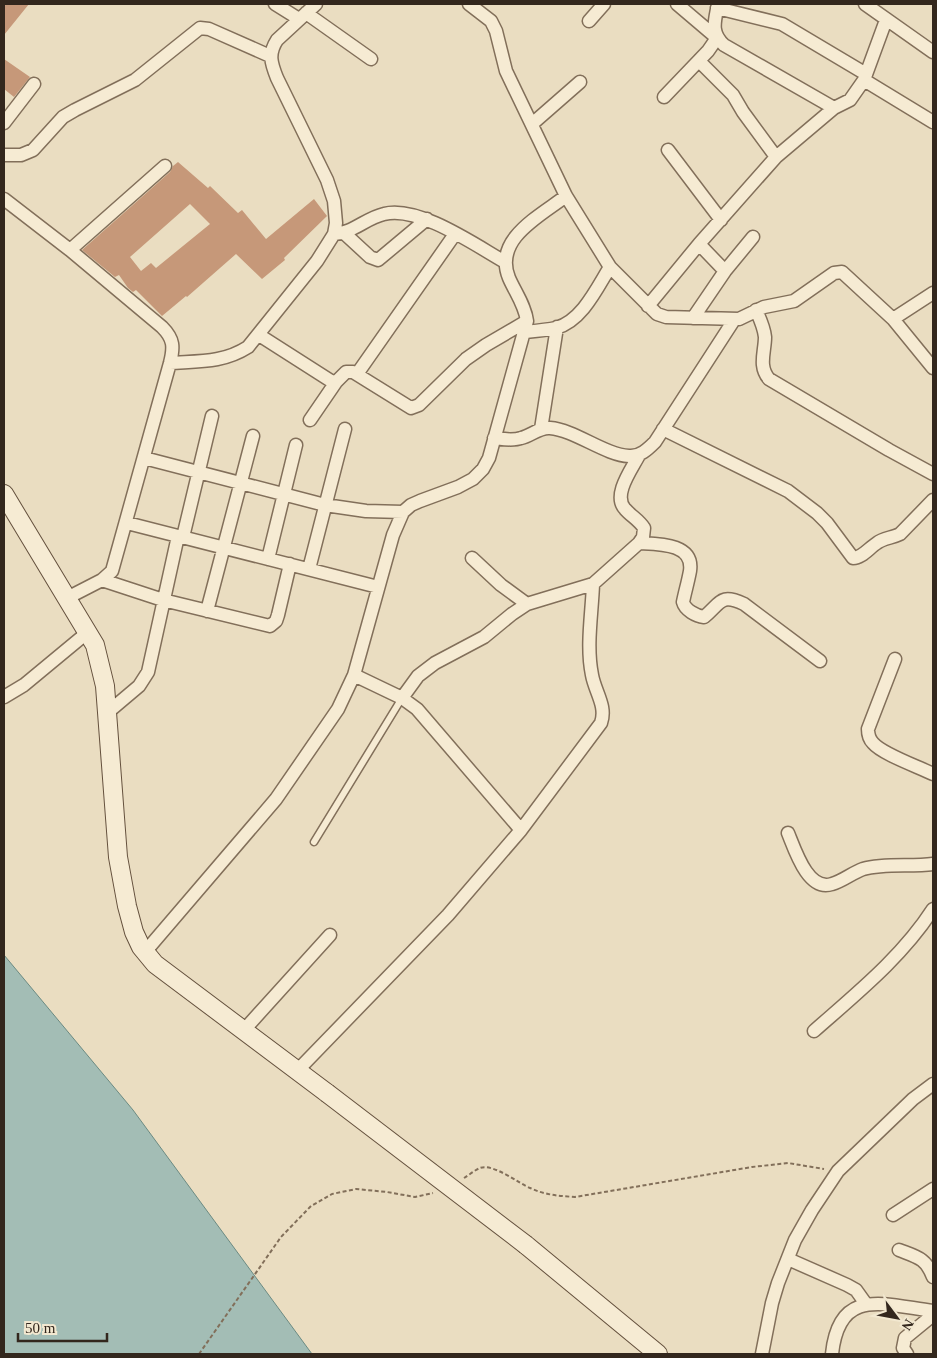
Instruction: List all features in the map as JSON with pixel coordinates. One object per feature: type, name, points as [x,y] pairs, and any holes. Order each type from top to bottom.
[{"type":"street","points":[[274,4],[302,16],[371,59]]},
{"type":"street","points":[[316,4],[277,40],[272,47],[270,56],[277,78],[327,180],[339,234],[370,257],[378,260],[427,219]]},
{"type":"street","points":[[469,4],[491,21],[496,31],[506,71],[566,196],[610,267],[657,314],[662,316],[734,320],[756,310],[794,301],[834,274],[842,272],[893,319],[933,368]]},
{"type":"street","points":[[589,21],[604,4]]},
{"type":"street","points":[[677,4],[724,46],[834,108]]},
{"type":"street","points":[[717,38],[714,28],[717,6],[782,24],[933,122]]},
{"type":"street","points":[[873,6],[886,20],[933,52]]},
{"type":"street","points":[[648,306],[699,244],[776,157],[834,108],[850,100],[865,77],[886,20]]},
{"type":"street","points":[[4,155],[21,155],[33,150],[64,118],[75,110],[135,80],[200,28],[209,29],[270,56]]},
{"type":"street","points":[[664,97],[699,61],[717,38]]},
{"type":"street","points":[[699,61],[733,95],[776,157]]},
{"type":"street","points":[[532,124],[580,82]]},
{"type":"street","points":[[4,123],[34,84]]},
{"type":"street","points":[[668,150],[721,220]]},
{"type":"street","points":[[70,250],[165,166]]},
{"type":"street","points":[[145,952],[276,798],[338,709],[354,675],[393,535],[404,512],[411,505],[458,487],[473,479],[483,470],[489,458],[526,327],[526,313],[508,276],[505,262],[511,243],[518,233],[566,196]]},
{"type":"street","points":[[4,199],[70,250],[169,334],[174,345],[127,523],[112,571],[102,580],[67,598]]},
{"type":"street","points":[[170,363],[224,359],[235,355],[248,346],[259,335],[339,234],[386,213],[411,214],[427,219],[505,262]]},
{"type":"street","points":[[357,374],[455,234]]},
{"type":"street","points":[[693,318],[753,237]]},
{"type":"street","points":[[699,244],[726,271]]},
{"type":"street","points":[[310,420],[336,382],[349,371],[357,374],[407,406],[415,407],[466,360],[486,345],[526,327],[557,327],[570,321],[579,313],[610,267]]},
{"type":"street","points":[[893,319],[933,293]]},
{"type":"street","points":[[756,310],[764,330],[762,362],[764,374],[769,379],[933,474]]},
{"type":"street","points":[[494,438],[516,440],[547,428],[562,431],[619,454],[639,455],[648,450],[663,429],[734,320]]},
{"type":"street","points":[[541,429],[557,327]]},
{"type":"street","points":[[259,335],[336,382]]},
{"type":"street","points":[[107,713],[144,680],[150,663],[163,600],[199,472],[212,416]]},
{"type":"street","points":[[309,569],[345,429]]},
{"type":"street","points":[[663,429],[801,499],[827,523],[850,556],[856,559],[878,542],[900,534],[933,500]]},
{"type":"street","points":[[207,611],[253,436]]},
{"type":"street","points":[[268,559],[296,445]]},
{"type":"street","points":[[402,698],[412,683],[426,669],[484,637],[512,614],[528,604],[593,584],[639,542],[644,533],[644,528],[624,508],[620,499],[623,487],[639,455]]},
{"type":"street","points":[[144,458],[325,505],[366,511],[404,512]]},
{"type":"street","points":[[4,494],[95,645],[105,686],[118,857],[134,932],[145,952],[155,964],[526,1245],[658,1354]]},
{"type":"street","points":[[127,523],[378,587]]},
{"type":"street","points":[[639,542],[667,545],[685,553],[690,569],[683,602],[689,610],[704,617],[722,600],[728,598],[735,600],[744,604],[820,661]]},
{"type":"street","points":[[472,558],[501,586],[528,604]]},
{"type":"street","points":[[102,580],[163,600],[265,626],[273,624],[278,615],[290,564]]},
{"type":"street","points":[[297,1071],[448,915],[521,830],[596,732],[604,715],[603,705],[592,677],[590,665],[593,584]]},
{"type":"street","points":[[5,695],[24,686],[88,632]]},
{"type":"street","points":[[895,659],[868,729],[869,737],[874,745],[882,750],[933,774]]},
{"type":"street","points":[[354,675],[402,698],[423,716],[521,830]]},
{"type":"street","points":[[788,833],[807,874],[819,884],[831,884],[864,869],[933,864]]},
{"type":"street","points":[[814,1031],[873,979],[910,942],[933,908]]},
{"type":"street","points":[[244,1030],[330,935]]},
{"type":"street","points":[[762,1354],[772,1303],[795,1240],[812,1210],[838,1171],[906,1105],[933,1084]]},
{"type":"street","points":[[893,1216],[933,1189]]},
{"type":"street","points":[[899,1250],[924,1261],[929,1266],[933,1277]]},
{"type":"street","points":[[788,1259],[847,1284],[856,1290],[866,1304]]},
{"type":"street","points":[[832,1354],[838,1330],[852,1309],[866,1304],[889,1305],[933,1313]]},
{"type":"street","points":[[907,1354],[903,1348],[905,1338],[933,1313]]},
{"type":"lane","points":[[314,842],[402,698]]},
{"type":"path","points":[[464,1178],[481,1168],[489,1168],[501,1172],[529,1188],[548,1195],[575,1197],[702,1174],[788,1163],[838,1171]]},
{"type":"path","points":[[199,1354],[281,1237],[311,1206],[332,1194],[356,1189],[415,1197],[431,1194],[439,1190]]},
{"type":"water","points":[[4,955],[133,1110],[312,1354],[4,1354]]},
{"type":"building","points":[[6,4],[29,4],[4,35],[4,7]]},
{"type":"building","points":[[4,59],[30,77],[14,97],[4,89]]},
{"type":"building","points":[[178,162],[208,188],[210,186],[238,213],[242,210],[266,239],[314,199],[327,216],[284,258],[285,260],[262,279],[236,254],[162,316],[136,290],[133,292],[128,288],[119,275],[115,277],[82,250],[170,172]],"holes":[[[190,204],[210,224],[156,268],[151,263],[141,271],[130,257]]]}]
